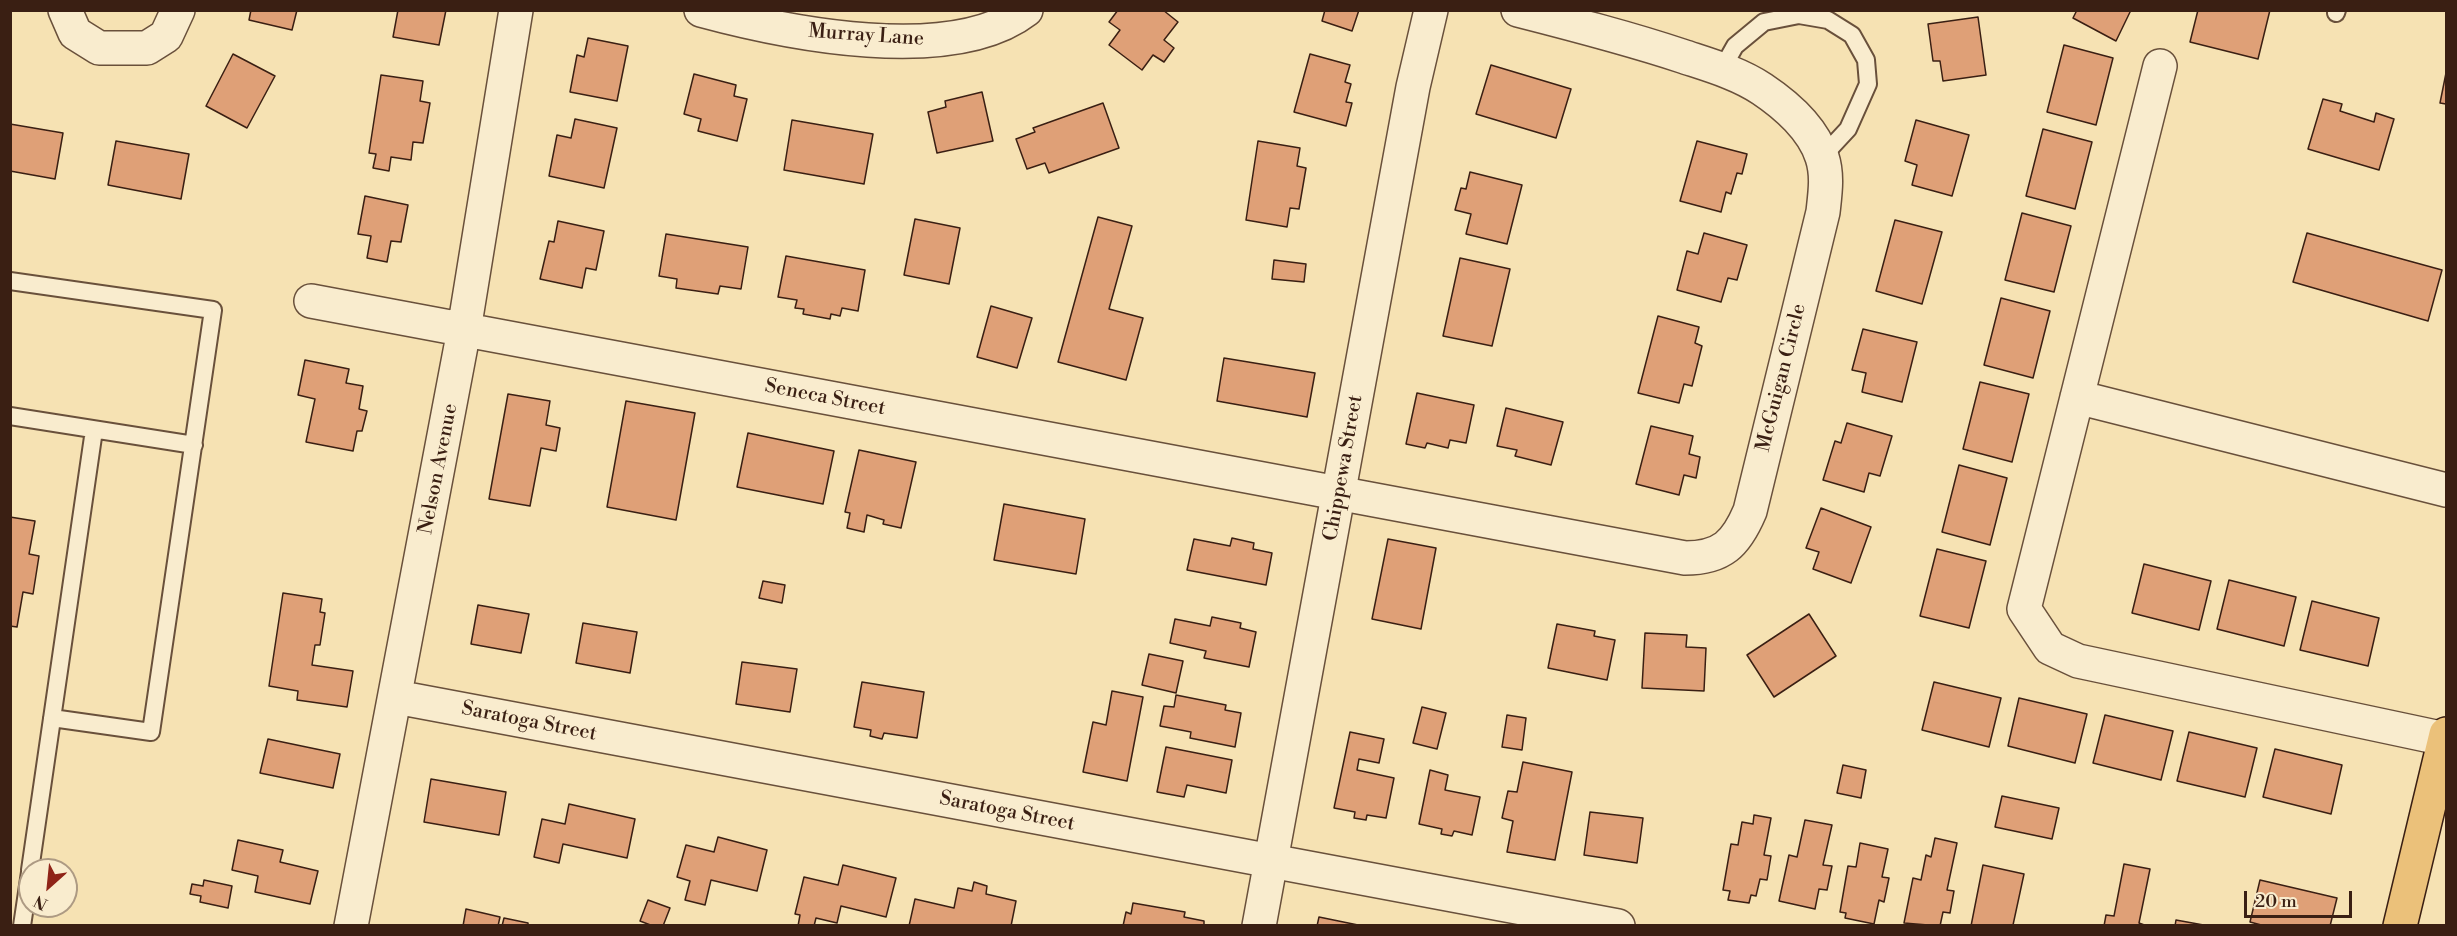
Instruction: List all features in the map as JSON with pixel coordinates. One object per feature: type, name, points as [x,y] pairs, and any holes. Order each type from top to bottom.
[{"type":"main road","points":[[2400,926],[2446,736]]},
{"type":"street","points":[[65,10],[75,33],[99,48],[147,48],[166,36],[178,10]]},
{"type":"street","name":"Nelson Avenue","points":[[351,926],[464,330],[516,10]]},
{"type":"street","name":"Murray Lane","points":[[701,10],[742,21],[790,29],[862,39],[909,42],[945,40],[981,33],[1011,22],[1026,10]]},
{"type":"street","name":"Chippewa Street","points":[[1259,926],[1413,87],[1431,10]]},
{"type":"street","name":"McGuigan Circle","points":[[1339,495],[1685,558],[1705,558],[1725,548],[1741,532],[1750,511],[1823,212],[1827,181],[1822,157],[1809,132],[1789,110],[1762,89],[1722,69],[1585,27],[1518,10]]},
{"type":"street","points":[[2160,66],[2024,609],[2050,648],[2078,661],[2446,736]]},
{"type":"street","name":"Seneca Street","points":[[311,302],[1339,495]]},
{"type":"street","points":[[2077,397],[2446,490]]},
{"type":"street","name":"Saratoga Street","points":[[396,698],[1618,926]]},
{"type":"lane","points":[[1722,69],[1735,46],[1764,22],[1799,15],[1828,20],[1852,35],[1866,60],[1868,84],[1848,129],[1822,157]]},
{"type":"lane","points":[[10,281],[213,310],[151,732],[52,718]]},
{"type":"lane","points":[[10,416],[194,445]]},
{"type":"lane","points":[[32,858],[94,430]]},
{"type":"building","points":[[251,10],[297,10],[292,30],[249,20]]},
{"type":"building","points":[[398,10],[446,10],[439,45],[393,37]]},
{"type":"building","points":[[1118,10],[1163,10],[1178,22],[1164,40],[1174,48],[1164,62],[1153,55],[1142,70],[1109,45],[1120,30],[1109,22]]},
{"type":"building","points":[[1325,10],[1359,10],[1352,31],[1322,21]]},
{"type":"building","points":[[2077,10],[2131,10],[2116,41],[2073,18]]},
{"type":"building","points":[[2198,10],[2270,10],[2258,59],[2190,42]]},
{"type":"building","points":[[1978,17],[1986,75],[1943,81],[1940,61],[1933,61],[1928,24]]},
{"type":"building","points":[[588,38],[628,46],[617,101],[570,92],[577,55],[584,57]]},
{"type":"building","points":[[2064,45],[2113,58],[2096,125],[2047,112]]},
{"type":"building","points":[[233,54],[275,76],[247,128],[206,106]]},
{"type":"building","points":[[1310,54],[1350,65],[1345,82],[1351,84],[1346,102],[1352,103],[1346,126],[1294,112]]},
{"type":"building","points":[[1491,65],[1571,89],[1556,138],[1476,114]]},
{"type":"building","points":[[2446,73],[2446,104],[2440,103]]},
{"type":"building","points":[[694,74],[736,85],[734,96],[747,99],[737,141],[698,131],[701,119],[684,114]]},
{"type":"building","points":[[381,75],[423,81],[420,101],[430,103],[423,143],[413,142],[411,160],[391,157],[389,171],[373,168],[376,154],[369,153]]},
{"type":"building","points":[[982,92],[993,141],[937,153],[928,112],[946,107],[945,101]]},
{"type":"building","points":[[2323,99],[2342,104],[2340,111],[2374,122],[2376,113],[2394,119],[2379,170],[2308,149]]},
{"type":"building","points":[[1103,103],[1119,148],[1049,173],[1045,163],[1027,169],[1016,139],[1035,132],[1033,128]]},
{"type":"building","points":[[575,119],[617,128],[604,188],[549,176],[557,135],[571,138]]},
{"type":"building","points":[[792,120],[873,134],[864,184],[784,170]]},
{"type":"building","points":[[1916,120],[1969,135],[1952,196],[1912,185],[1917,165],[1905,161]]},
{"type":"building","points":[[10,124],[63,133],[55,179],[10,171]]},
{"type":"building","points":[[2043,129],[2092,142],[2075,209],[2026,196]]},
{"type":"building","points":[[116,141],[189,154],[181,199],[108,185]]},
{"type":"building","points":[[1258,141],[1300,148],[1297,166],[1306,168],[1299,209],[1290,208],[1287,227],[1246,220]]},
{"type":"building","points":[[1697,141],[1747,154],[1742,174],[1737,173],[1731,194],[1726,192],[1721,212],[1680,201]]},
{"type":"building","points":[[1470,172],[1522,185],[1507,244],[1466,234],[1471,214],[1455,210],[1461,188],[1466,189]]},
{"type":"building","points":[[365,196],[408,205],[401,242],[391,241],[387,262],[367,258],[371,236],[358,234]]},
{"type":"building","points":[[2022,213],[2071,226],[2054,292],[2005,280]]},
{"type":"building","points":[[1098,217],[1132,226],[1109,309],[1143,318],[1126,380],[1058,362]]},
{"type":"building","points":[[915,219],[960,228],[949,284],[904,275]]},
{"type":"building","points":[[1895,220],[1942,232],[1922,304],[1876,291]]},
{"type":"building","points":[[558,221],[604,231],[596,270],[586,268],[582,288],[540,279],[549,241],[554,242]]},
{"type":"building","points":[[1704,233],[1747,245],[1737,280],[1728,278],[1721,302],[1677,290],[1687,251],[1698,254]]},
{"type":"building","points":[[2307,233],[2442,270],[2428,321],[2293,282]]},
{"type":"building","points":[[666,234],[748,247],[741,289],[720,286],[718,294],[676,288],[677,279],[659,276]]},
{"type":"building","points":[[786,256],[865,270],[858,311],[842,308],[840,316],[831,314],[830,319],[803,314],[804,309],[795,308],[797,300],[778,297]]},
{"type":"building","points":[[1460,258],[1510,269],[1492,346],[1443,336]]},
{"type":"building","points":[[1274,260],[1306,264],[1304,282],[1272,279]]},
{"type":"building","points":[[2001,298],[2050,311],[2033,378],[1984,365]]},
{"type":"building","points":[[991,306],[1032,318],[1017,368],[977,357]]},
{"type":"building","points":[[1658,316],[1699,327],[1695,343],[1702,346],[1692,386],[1684,384],[1679,403],[1638,393]]},
{"type":"building","points":[[1863,329],[1917,342],[1902,402],[1862,392],[1866,373],[1852,370]]},
{"type":"building","points":[[1224,358],[1315,373],[1307,417],[1217,401]]},
{"type":"building","points":[[305,360],[349,369],[346,383],[363,386],[359,409],[367,411],[362,431],[357,431],[353,451],[306,442],[315,399],[298,395]]},
{"type":"building","points":[[1980,382],[2029,394],[2012,462],[1963,449]]},
{"type":"building","points":[[1417,393],[1474,405],[1466,443],[1450,440],[1448,448],[1427,443],[1425,448],[1406,444]]},
{"type":"building","points":[[508,394],[550,401],[546,425],[560,428],[556,451],[541,448],[530,506],[489,499]]},
{"type":"building","points":[[626,401],[695,413],[676,520],[607,507]]},
{"type":"building","points":[[1506,408],[1563,422],[1551,465],[1515,456],[1517,450],[1497,446]]},
{"type":"building","points":[[1847,423],[1892,436],[1880,476],[1869,473],[1864,492],[1823,480],[1835,441],[1841,443]]},
{"type":"building","points":[[1651,426],[1693,436],[1689,454],[1700,457],[1696,478],[1684,475],[1679,495],[1636,484]]},
{"type":"building","points":[[748,433],[834,451],[823,504],[737,487]]},
{"type":"building","points":[[859,450],[916,462],[901,528],[883,524],[884,520],[867,515],[864,532],[847,528],[850,513],[845,512]]},
{"type":"building","points":[[1959,465],[2007,478],[1990,545],[1942,532]]},
{"type":"building","points":[[1004,504],[1085,519],[1076,574],[994,560]]},
{"type":"building","points":[[1821,508],[1871,527],[1851,583],[1813,569],[1819,552],[1806,548]]},
{"type":"building","points":[[10,517],[35,521],[29,554],[39,556],[33,594],[23,592],[17,627],[10,626]]},
{"type":"building","points":[[1232,538],[1254,543],[1253,549],[1272,553],[1266,585],[1187,570],[1194,539],[1230,546]]},
{"type":"building","points":[[1388,539],[1436,548],[1421,629],[1372,619]]},
{"type":"building","points":[[1937,549],[1986,561],[1969,628],[1920,616]]},
{"type":"building","points":[[2144,564],[2211,581],[2199,630],[2132,613]]},
{"type":"building","points":[[2229,580],[2296,597],[2284,646],[2217,629]]},
{"type":"building","points":[[763,581],[785,585],[782,603],[759,598]]},
{"type":"building","points":[[283,593],[322,599],[320,612],[325,613],[320,645],[315,645],[312,665],[353,671],[347,707],[297,700],[298,691],[269,686]]},
{"type":"building","points":[[2312,601],[2379,618],[2368,666],[2300,650]]},
{"type":"building","points":[[478,605],[529,614],[521,653],[471,644]]},
{"type":"building","points":[[1809,614],[1836,656],[1774,697],[1747,655]]},
{"type":"building","points":[[1212,617],[1241,623],[1240,628],[1256,632],[1249,667],[1204,658],[1206,651],[1170,643],[1175,619],[1210,626]]},
{"type":"building","points":[[583,623],[637,632],[630,673],[576,663]]},
{"type":"building","points":[[1557,624],[1595,631],[1594,636],[1615,640],[1607,680],[1548,668]]},
{"type":"building","points":[[1645,633],[1687,635],[1686,647],[1706,648],[1704,691],[1642,688]]},
{"type":"building","points":[[1149,654],[1183,661],[1176,693],[1142,685]]},
{"type":"building","points":[[742,662],[797,669],[790,712],[736,704]]},
{"type":"building","points":[[862,682],[924,692],[917,738],[884,733],[882,739],[870,736],[871,730],[854,727]]},
{"type":"building","points":[[1934,682],[2001,698],[1989,747],[1922,730]]},
{"type":"building","points":[[1112,691],[1143,697],[1127,781],[1083,772],[1093,722],[1106,725]]},
{"type":"building","points":[[1176,695],[1226,705],[1225,710],[1241,713],[1235,747],[1190,738],[1191,732],[1160,726],[1164,706],[1174,707]]},
{"type":"building","points":[[2019,698],[2087,714],[2075,763],[2008,746]]},
{"type":"building","points":[[1422,707],[1446,713],[1437,749],[1413,743]]},
{"type":"building","points":[[1507,715],[1526,718],[1522,750],[1502,747]]},
{"type":"building","points":[[2105,715],[2173,731],[2161,780],[2093,763]]},
{"type":"building","points":[[1350,732],[1384,739],[1379,763],[1359,759],[1357,770],[1394,778],[1386,818],[1367,815],[1366,820],[1354,818],[1355,812],[1334,808]]},
{"type":"building","points":[[2189,732],[2257,748],[2245,797],[2177,781]]},
{"type":"building","points":[[268,739],[340,754],[333,788],[260,773]]},
{"type":"building","points":[[1166,747],[1232,760],[1226,793],[1187,785],[1184,797],[1157,792]]},
{"type":"building","points":[[2275,749],[2342,765],[2331,814],[2263,797]]},
{"type":"building","points":[[1523,762],[1572,772],[1555,860],[1507,852],[1513,821],[1502,818],[1508,791],[1517,792]]},
{"type":"building","points":[[1843,765],[1866,770],[1861,798],[1837,793]]},
{"type":"building","points":[[1430,770],[1448,775],[1445,790],[1480,797],[1472,835],[1454,831],[1452,836],[1441,834],[1442,829],[1419,824]]},
{"type":"building","points":[[431,779],[506,792],[499,835],[424,822]]},
{"type":"building","points":[[2002,796],[2059,808],[2052,839],[1995,827]]},
{"type":"building","points":[[569,804],[635,819],[627,858],[563,844],[559,863],[534,857],[542,819],[565,824]]},
{"type":"building","points":[[1590,812],[1643,818],[1637,863],[1584,855]]},
{"type":"building","points":[[1754,815],[1771,818],[1764,855],[1771,856],[1767,880],[1760,879],[1756,896],[1751,895],[1749,903],[1728,900],[1730,891],[1723,890],[1731,844],[1738,845],[1742,822],[1753,824]]},
{"type":"building","points":[[1805,820],[1832,825],[1823,865],[1832,866],[1827,890],[1819,889],[1815,909],[1779,901],[1789,855],[1797,857]]},
{"type":"building","points":[[718,837],[767,850],[757,891],[711,880],[705,905],[685,900],[690,881],[677,877],[686,845],[714,852]]},
{"type":"building","points":[[1935,838],[1957,843],[1947,890],[1954,891],[1950,913],[1943,912],[1940,926],[1904,923],[1913,878],[1921,880],[1926,855],[1931,857]]},
{"type":"building","points":[[238,840],[283,850],[280,862],[318,871],[310,904],[255,892],[258,876],[232,870]]},
{"type":"building","points":[[1860,843],[1888,849],[1882,877],[1889,878],[1884,902],[1879,900],[1874,924],[1845,918],[1846,913],[1840,912],[1848,866],[1856,867]]},
{"type":"building","points":[[2124,864],[2150,869],[2139,923],[2147,926],[2104,926],[2106,915],[2114,916]]},
{"type":"building","points":[[843,865],[896,878],[886,917],[841,906],[837,923],[816,918],[814,926],[798,926],[800,915],[795,914],[804,877],[838,885]]},
{"type":"building","points":[[1983,865],[2024,874],[2013,925],[1971,926]]},
{"type":"building","points":[[204,880],[232,886],[228,908],[200,902],[201,896],[190,894],[192,884],[203,886]]},
{"type":"building","points":[[2260,880],[2337,898],[2330,926],[2265,926],[2250,922]]},
{"type":"building","points":[[974,882],[987,886],[986,894],[1016,901],[1011,926],[909,926],[915,899],[954,908],[958,888],[972,891]]},
{"type":"building","points":[[648,900],[670,908],[663,926],[653,926],[640,921]]},
{"type":"building","points":[[1133,903],[1185,912],[1184,917],[1204,921],[1204,926],[1123,926],[1126,912],[1131,914]]},
{"type":"building","points":[[466,909],[500,917],[498,926],[463,926]]},
{"type":"building","points":[[1319,917],[1358,925],[1358,926],[1317,926]]},
{"type":"building","points":[[504,918],[528,923],[528,926],[502,926]]},
{"type":"building","points":[[2176,920],[2209,926],[2175,926]]}]
